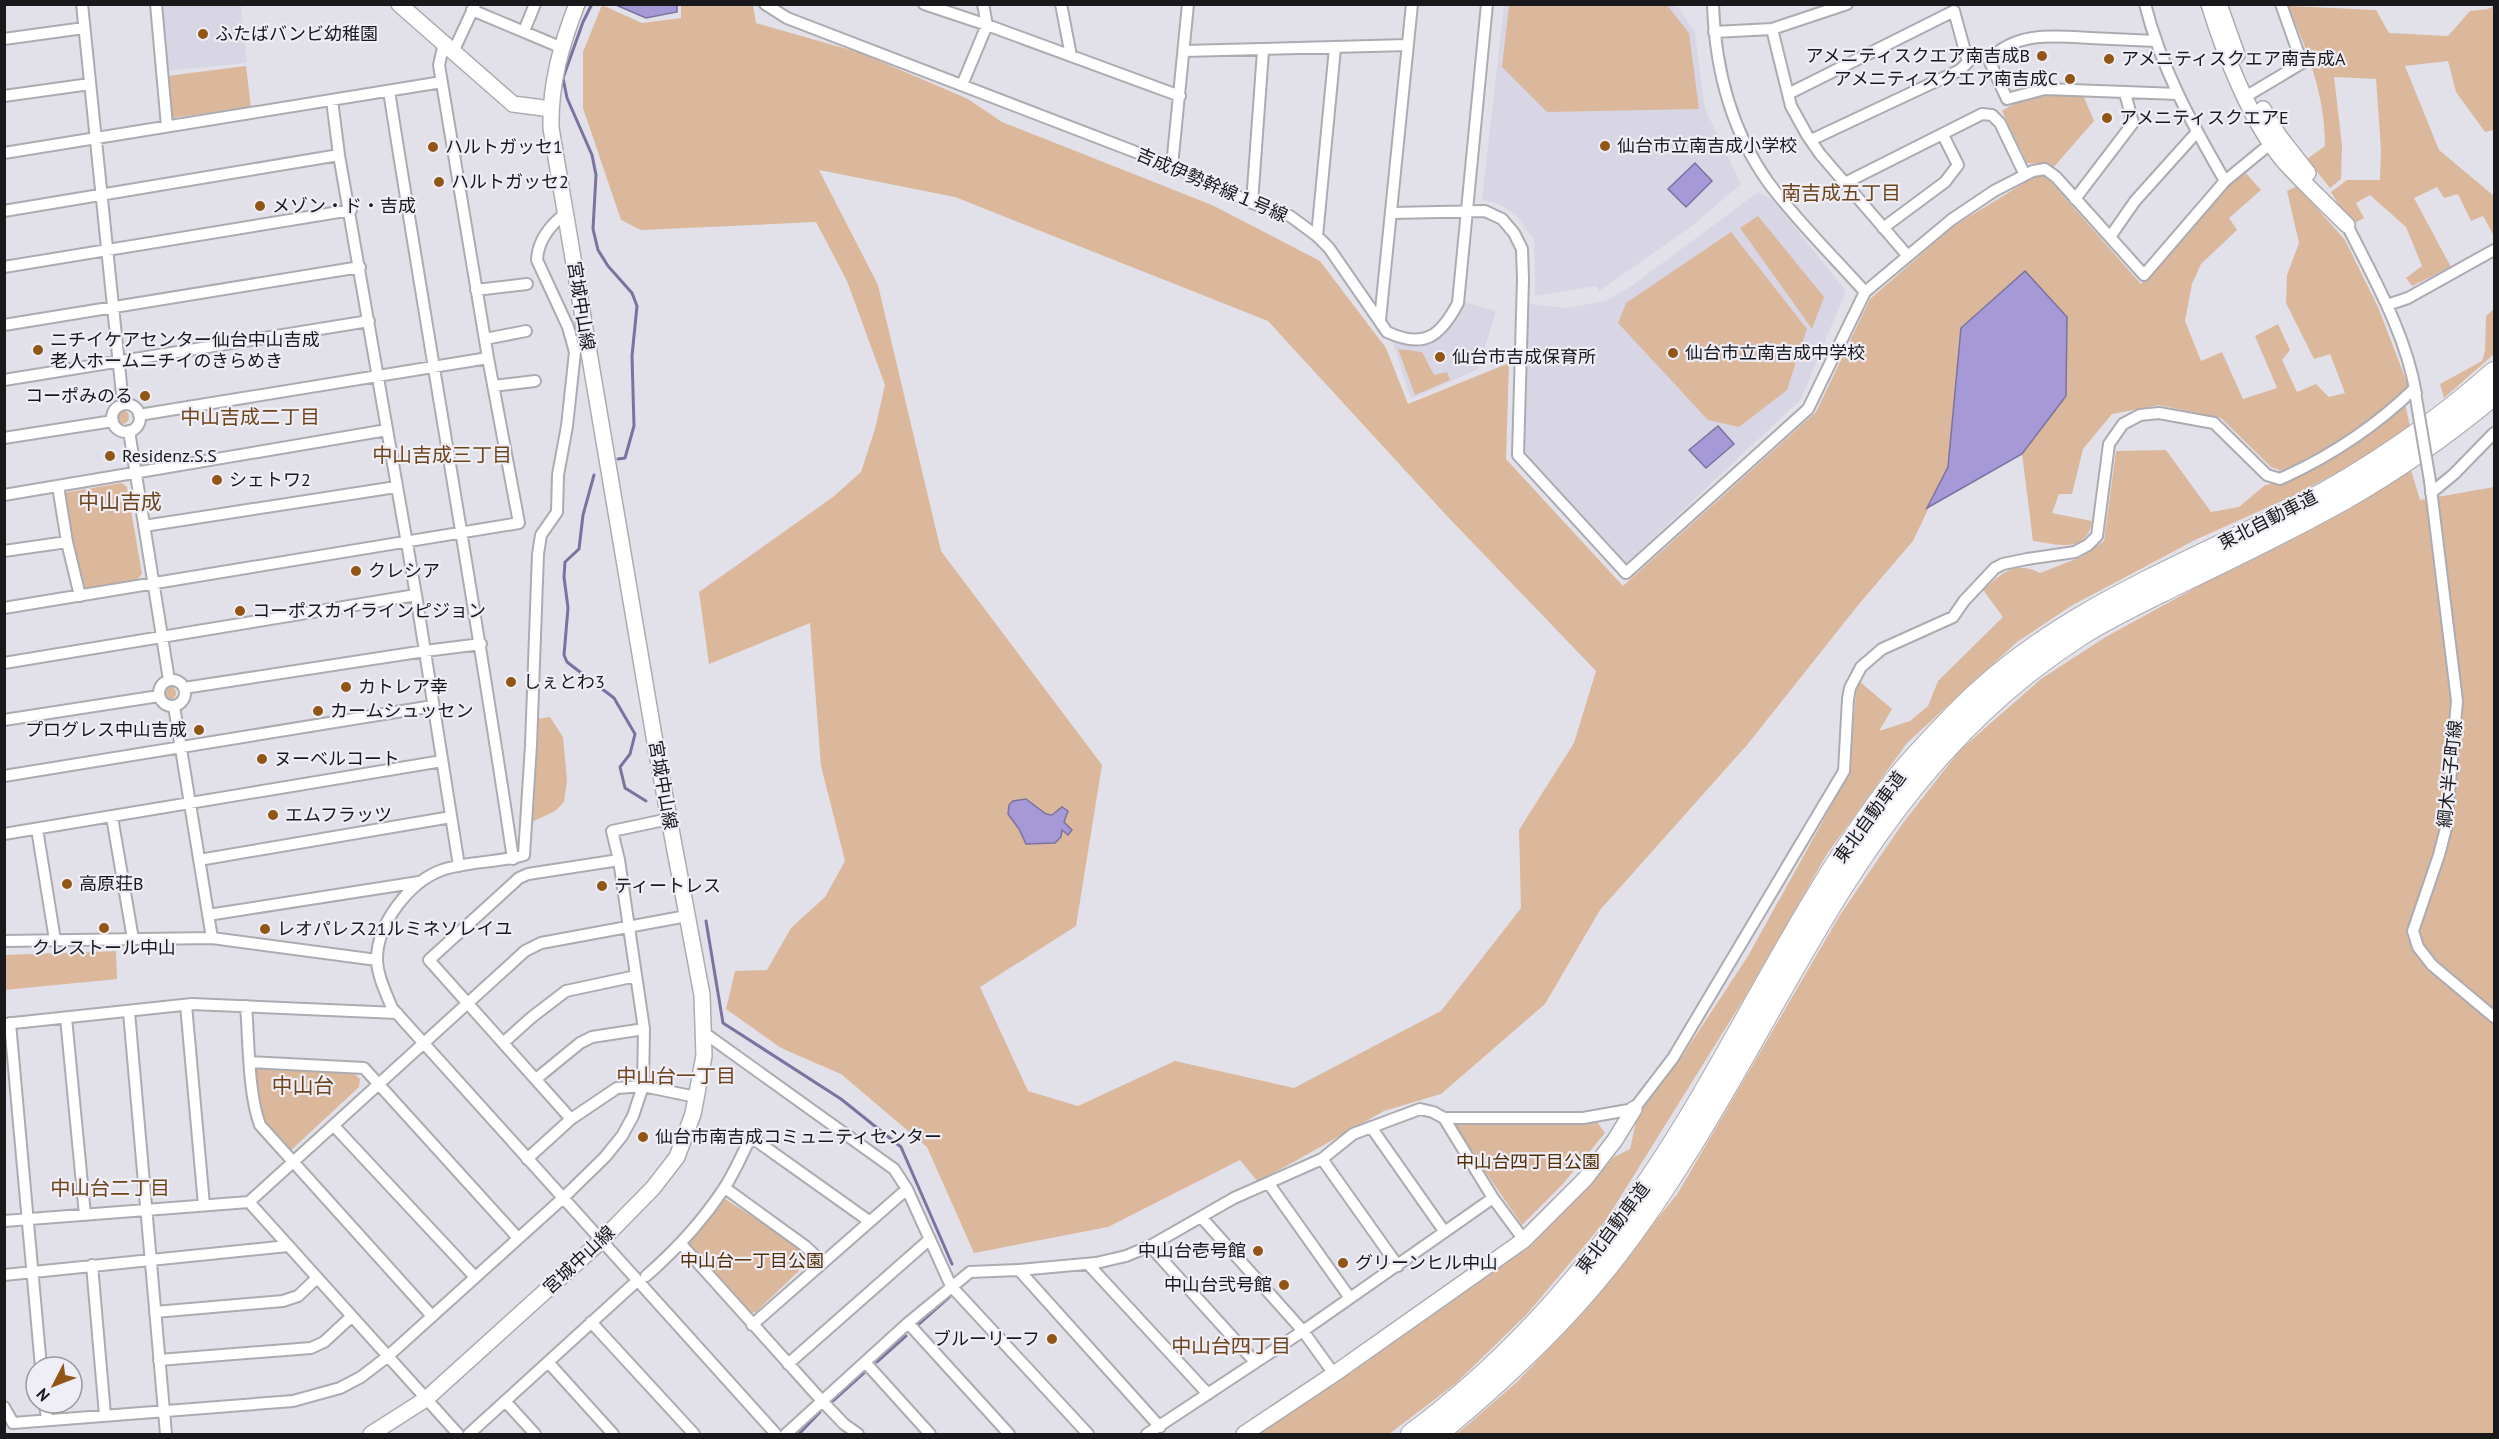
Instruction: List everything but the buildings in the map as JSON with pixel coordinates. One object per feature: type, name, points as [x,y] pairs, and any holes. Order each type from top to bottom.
[{"type":"highway","name":"東北自動車道","points":[[1411,1434],[1474,1382],[1553,1304],[1593,1257],[1639,1195],[1690,1115],[1826,879],[1896,779],[1960,709],[2025,653],[2102,603],[2352,478],[2432,425],[2494,372]]},
{"type":"highway","name":"東北自動車道","points":[[1438,1434],[1480,1399],[1566,1315],[1630,1238],[1710,1115],[1850,873],[1902,802],[1941,754],[1971,724],[2030,671],[2081,635],[2134,605],[2345,499],[2413,458],[2494,395]]},
{"type":"street","points":[[82,4],[123,404]]},
{"type":"street","points":[[156,4],[167,126]]},
{"type":"street","points":[[399,4],[513,104],[551,109]]},
{"type":"street","points":[[524,32],[535,4]]},
{"type":"street","name":"宮城中山線","points":[[371,1434],[380,1431],[426,1399],[601,1242],[653,1188],[677,1157],[693,1114],[704,1056],[702,994],[603,441],[551,128],[551,109],[560,46],[577,4]]},
{"type":"street","name":"吉成伊勢幹線１号線","points":[[765,4],[787,18],[1172,166],[1252,202],[1290,216],[1329,248],[1387,332],[1400,338],[1421,341],[1437,334],[1450,319],[1458,303],[1487,4]]},
{"type":"street","points":[[924,4],[1180,96]]},
{"type":"street","points":[[962,85],[987,25],[983,4]]},
{"type":"street","points":[[1061,4],[1071,56]]},
{"type":"street","points":[[1172,166],[1188,4]]},
{"type":"street","points":[[1380,320],[1412,4]]},
{"type":"street","points":[[1713,4],[1714,33],[1722,82],[1737,124],[1755,160],[1770,185],[1865,292]]},
{"type":"street","points":[[1714,33],[1772,29],[1847,4]]},
{"type":"street","points":[[2145,4],[2156,41],[2178,94],[2225,181]]},
{"type":"street","points":[[2209,4],[2219,37],[2275,139],[2347,225]]},
{"type":"street","points":[[2219,4],[2249,95]]},
{"type":"street","points":[[2249,95],[2302,63],[2281,4]]},
{"type":"street","points":[[4,608],[519,522],[476,290],[439,65],[474,7],[524,32],[560,46]]},
{"type":"street","points":[[1788,94],[1954,11],[1968,62],[1959,70],[1811,140]]},
{"type":"street","points":[[4,39],[84,28]]},
{"type":"street","points":[[1772,29],[1791,106],[1811,140],[1907,255]]},
{"type":"street","points":[[2156,41],[2054,35],[2028,38],[2007,45],[1989,60],[1993,74],[2007,99],[2044,89],[2178,94]]},
{"type":"street","points":[[1184,51],[1263,51],[1407,45]]},
{"type":"street","points":[[1317,236],[1335,48]]},
{"type":"street","points":[[1252,202],[1263,51]]},
{"type":"street","points":[[4,153],[442,82]]},
{"type":"street","points":[[4,96],[90,84]]},
{"type":"street","points":[[389,91],[432,367],[481,644],[513,859]]},
{"type":"street","points":[[2075,199],[2133,123],[2125,93]]},
{"type":"street","points":[[332,100],[339,155],[351,210],[416,595],[459,866]]},
{"type":"street","points":[[1845,183],[1982,114],[1992,115],[2000,123],[2025,175]]},
{"type":"street","points":[[2110,237],[2135,201],[2197,132]]},
{"type":"street","points":[[1883,228],[1945,182],[1958,165],[1943,135]]},
{"type":"street","points":[[1392,213],[1485,211],[1502,219],[1514,233],[1522,249],[1518,455],[1626,573],[1808,409],[1865,292],[1959,214],[1994,191],[2025,175],[2045,169],[2056,177],[2144,275],[2225,181],[2275,139]]},
{"type":"street","points":[[4,211],[339,155]]},
{"type":"street","points":[[4,267],[351,210]]},
{"type":"street","points":[[566,213],[547,232],[537,249],[538,266],[568,327],[575,352],[567,426],[558,475],[557,512],[542,535],[538,554],[531,746],[524,855],[513,859],[441,870],[420,882],[402,898],[382,932],[377,960],[392,1008],[601,1242],[641,1279],[776,1434]]},
{"type":"street","name":"綱木半子町線","points":[[2347,225],[2386,305],[2406,356],[2416,393],[2430,481],[2457,701],[2446,828],[2414,931],[2418,947],[2432,965],[2494,1017]]},
{"type":"street","points":[[2386,305],[2408,298],[2494,250]]},
{"type":"street","points":[[4,324],[360,267]]},
{"type":"street","points":[[476,290],[527,284]]},
{"type":"street","points":[[4,380],[369,321]]},
{"type":"street","points":[[485,339],[526,331]]},
{"type":"street","points":[[140,415],[488,358]]},
{"type":"street","points":[[493,386],[535,381]]},
{"type":"street","points":[[1244,1434],[1334,1374],[1524,1240],[1585,1179],[1673,1058],[1844,771],[1845,721],[1850,688],[1861,667],[1882,649],[1953,617],[1986,576],[2003,564],[2075,552],[2088,545],[2097,536],[2109,444],[2123,424],[2147,413],[2180,416],[2214,423],[2266,475],[2280,479],[2313,464],[2416,393]]},
{"type":"street","points":[[129,431],[117,428],[113,421],[113,412],[123,404],[132,405],[140,415]]},
{"type":"street","points":[[129,431],[138,423],[140,415]]},
{"type":"street","points":[[4,438],[113,421]]},
{"type":"street","points":[[4,495],[387,430]]},
{"type":"street","points":[[129,431],[169,680]]},
{"type":"street","points":[[2431,493],[2454,474],[2494,433]]},
{"type":"street","points":[[58,486],[67,542],[80,596]]},
{"type":"street","points":[[144,526],[396,487]]},
{"type":"street","points":[[4,550],[67,542]]},
{"type":"street","points":[[4,663],[416,595]]},
{"type":"street","points":[[184,688],[481,644]]},
{"type":"street","points":[[169,680],[180,682],[184,688],[183,700],[174,706],[163,703],[159,696],[159,688],[169,680]]},
{"type":"street","points":[[4,720],[159,696]]},
{"type":"street","points":[[174,706],[212,938]]},
{"type":"street","points":[[4,776],[433,706]]},
{"type":"street","points":[[4,834],[442,761]]},
{"type":"street","points":[[112,817],[133,939]]},
{"type":"street","points":[[199,860],[451,817]]},
{"type":"street","points":[[4,1407],[13,1423],[293,1401],[340,1388],[361,1377],[387,1357],[562,1199],[605,1157],[622,1136],[633,1116],[643,1086],[644,1029],[619,860],[612,831],[669,819]]},
{"type":"street","points":[[37,829],[55,940]]},
{"type":"street","points":[[571,1119],[469,1002],[429,960],[519,878],[528,874],[619,860]]},
{"type":"street","points":[[208,915],[420,882]]},
{"type":"street","points":[[4,1221],[249,1202],[525,951],[541,943],[687,916]]},
{"type":"street","points":[[4,941],[212,938],[377,960]]},
{"type":"street","points":[[504,1042],[566,991],[636,976]]},
{"type":"street","points":[[40,1355],[7,1024],[186,1005],[397,1013]]},
{"type":"street","points":[[186,1005],[204,1205]]},
{"type":"street","points":[[246,1006],[256,1115],[260,1125],[432,1316]]},
{"type":"street","points":[[129,1012],[166,1434]]},
{"type":"street","points":[[66,1018],[85,1215]]},
{"type":"street","points":[[536,1079],[580,1043],[592,1037],[644,1029]]},
{"type":"street","points":[[703,1032],[894,1169],[907,1190],[951,1286],[1088,1434]]},
{"type":"street","points":[[250,1062],[364,1068],[518,1238]]},
{"type":"street","points":[[527,1160],[571,1119],[617,1088],[643,1086],[696,1098]]},
{"type":"street","points":[[786,1434],[908,1323],[970,1272],[1088,1264],[1126,1256],[1150,1246],[1234,1198],[1322,1159],[1353,1134],[1420,1109],[1444,1118],[1583,1118],[1634,1109]]},
{"type":"street","points":[[1444,1118],[1493,1198],[1524,1240]]},
{"type":"street","points":[[334,1126],[475,1277]]},
{"type":"street","points":[[1371,1127],[1444,1231]]},
{"type":"street","points":[[468,1434],[681,1244],[725,1188],[751,1137],[869,1221]]},
{"type":"street","points":[[1322,1159],[1398,1266]]},
{"type":"street","points":[[1269,1184],[1350,1298]]},
{"type":"street","points":[[725,1188],[806,1246],[822,1262]]},
{"type":"street","points":[[752,1325],[907,1190]]},
{"type":"street","points":[[1148,1434],[1303,1331],[1493,1198]]},
{"type":"street","points":[[249,1202],[458,1434]]},
{"type":"street","points":[[1202,1218],[1303,1331],[1334,1374]]},
{"type":"street","points":[[788,1364],[930,1239]]},
{"type":"street","points":[[681,1244],[823,1402],[844,1424],[858,1434]]},
{"type":"street","points":[[4,1275],[288,1246]]},
{"type":"street","points":[[1150,1246],[1255,1362]]},
{"type":"street","points":[[1088,1264],[1208,1394]]},
{"type":"street","points":[[92,1266],[105,1415]]},
{"type":"street","points":[[1018,1270],[1160,1427]]},
{"type":"street","points":[[155,1312],[283,1301],[298,1296],[316,1278]]},
{"type":"street","points":[[159,1360],[311,1348],[324,1342],[351,1317]]},
{"type":"street","points":[[591,1322],[694,1434]]},
{"type":"street","points":[[908,1323],[1009,1434]]},
{"type":"street","points":[[548,1362],[614,1434]]},
{"type":"street","points":[[865,1362],[930,1434]]},
{"type":"street","points":[[505,1401],[535,1434]]},
{"type":"street","points":[[46,1415],[47,1420]]},
{"type":"shaded area","name":"ふたばバンビ幼稚園","points":[[159,5],[241,5],[247,63],[165,71]]},
{"type":"shaded area","points":[[616,5],[677,5],[677,12],[646,18]]},
{"type":"shaded area","name":"仙台市立南吉成小学校","points":[[1504,5],[1677,5],[1695,33],[1705,109],[1741,184],[1692,226],[1599,291],[1597,286],[1535,296],[1534,240],[1515,214],[1499,204],[1482,200]]},
{"type":"shaded area","points":[[1695,163],[1712,181],[1686,207],[1668,189]]},
{"type":"shaded area","name":"仙台市立南吉成中学校","points":[[1758,192],[1772,199],[1846,291],[1801,399],[1625,565],[1524,454],[1528,304],[1567,308],[1606,301],[1633,285]]},
{"type":"shaded area","points":[[2025,271],[2067,317],[2066,396],[2022,454],[1927,508],[1948,467],[1961,328]]},
{"type":"shaded area","name":"仙台市吉成保育所","points":[[1464,302],[1496,311],[1478,369],[1411,399],[1393,343],[1426,344],[1446,331],[1458,318]]},
{"type":"shaded area","points":[[1718,426],[1734,444],[1706,468],[1689,450]]},
{"type":"shaded area","points":[[1026,799],[1046,814],[1052,815],[1062,807],[1068,811],[1064,822],[1072,830],[1068,835],[1062,830],[1061,837],[1055,843],[1026,844],[1008,814],[1009,805],[1013,801]]},
{"type":"green space","points":[[602,5],[642,23],[681,18],[681,5],[753,5],[756,23],[861,53],[968,99],[1002,122],[1212,205],[1320,261],[1386,348],[1408,404],[1509,363],[1506,459],[1623,586],[1816,412],[1870,299],[1954,226],[2042,172],[2141,284],[2243,170],[2261,190],[2229,218],[2237,230],[2201,264],[2192,284],[2185,321],[2201,361],[2222,352],[2243,399],[2277,388],[2255,336],[2278,324],[2290,350],[2282,360],[2297,392],[2316,384],[2329,397],[2345,393],[2330,354],[2314,359],[2286,303],[2287,275],[2299,243],[2287,191],[2297,186],[2345,240],[2378,307],[2408,385],[2388,408],[2306,462],[2282,471],[2271,467],[2221,418],[2159,405],[2112,414],[2083,449],[2072,494],[2059,494],[2052,513],[2092,521],[2089,532],[2084,539],[2070,545],[2033,541],[2022,454],[2066,396],[2067,318],[2025,271],[1961,328],[1948,467],[1913,541],[1859,604],[1747,745],[1600,910],[1545,1004],[1441,1094],[1384,1111],[1258,1182],[1240,1160],[1108,1227],[974,1253],[927,1147],[841,1074],[781,1048],[726,1009],[735,971],[767,970],[791,928],[825,897],[845,861],[821,766],[810,623],[709,664],[699,592],[833,497],[861,472],[875,429],[885,385],[847,281],[816,222],[641,230],[621,220],[583,108],[583,52]],"holes":[[[819,170],[955,197],[1268,321],[1447,516],[1596,671],[1574,743],[1519,830],[1521,908],[1441,1011],[1294,1088],[1175,1061],[1078,1106],[1028,1091],[980,987],[1076,926],[1102,765],[941,551],[878,285]]]},
{"type":"green space","points":[[1667,5],[1689,33],[1699,109],[1547,112],[1502,67],[1509,6]]},
{"type":"green space","points":[[2288,6],[2376,10],[2389,33],[2448,36],[2470,11],[2494,6],[2494,130],[2485,132],[2456,92],[2448,61],[2405,66],[2439,150],[2494,196],[2494,236],[2483,216],[2471,221],[2458,194],[2444,198],[2437,187],[2414,198],[2451,267],[2412,286],[2406,278],[2422,266],[2406,227],[2370,195],[2356,203],[2364,218],[2351,225],[2331,192],[2347,180],[2380,180],[2381,150],[2376,79],[2334,77],[2342,145],[2341,179],[2330,188],[2307,159],[2325,146],[2322,109],[2314,74]]},
{"type":"green space","points":[[246,66],[251,107],[172,118],[167,76]]},
{"type":"green space","points":[[2083,95],[2094,121],[2052,169],[2042,164],[2027,163],[2002,111],[2030,98]]},
{"type":"green space","points":[[1758,216],[1824,297],[1812,329],[1740,228]]},
{"type":"green space","points":[[1731,232],[1807,329],[1787,390],[1739,427],[1708,420],[1618,323],[1626,303]]},
{"type":"green space","points":[[2494,309],[2494,354],[2444,398],[2440,384],[2482,361],[2485,351],[2486,316]]},
{"type":"green space","points":[[1398,349],[1422,352],[1434,375],[1447,372],[1450,380],[1415,395]]},
{"type":"green space","points":[[2405,404],[2410,426],[2350,466],[2293,496],[2195,540],[2071,606],[2017,642],[1907,743],[1827,854],[1745,997],[1606,1220],[1527,1314],[1455,1384],[1389,1434],[1256,1434],[1340,1380],[1532,1245],[1614,1157],[1630,1149],[1639,1108],[1683,1055],[1748,956],[1849,774],[1856,693],[1860,682],[1892,709],[1879,731],[1910,721],[1928,706],[1938,681],[2003,617],[1983,590],[2009,570],[2023,568],[2040,573],[2081,557],[2104,541],[2116,451],[2166,450],[2211,512],[2239,507],[2265,485],[2295,479],[2392,416]]},
{"type":"green space","points":[[119,410],[125,410],[129,417],[125,424],[119,424],[115,420],[115,414]]},
{"type":"green space","points":[[2411,470],[2420,500],[2494,487],[2494,1434],[1457,1434],[1517,1382],[1577,1319],[1678,1193],[1840,915],[1903,823],[1960,750],[2041,679],[2104,638],[2204,583],[2318,526]]},
{"type":"green space","points":[[122,483],[127,487],[142,574],[135,582],[81,588],[63,493]]},
{"type":"green space","points":[[166,686],[172,686],[176,693],[172,700],[166,700],[162,696],[162,690]]},
{"type":"green space","points":[[550,717],[563,737],[567,780],[564,802],[555,811],[532,822],[537,719]]},
{"type":"green space","points":[[116,951],[117,979],[5,990],[5,955]]},
{"type":"green space","points":[[258,1068],[352,1072],[360,1079],[359,1087],[288,1153],[264,1126],[259,1114],[255,1071]]},
{"type":"green space","name":"中山台四丁目公園","points":[[1597,1122],[1605,1133],[1562,1185],[1522,1225],[1454,1126],[1459,1123]]},
{"type":"green space","name":"中山台一丁目公園","points":[[725,1199],[785,1237],[802,1252],[805,1265],[756,1312],[746,1314],[686,1244]]},
{"type":"waterway","points":[[592,4],[583,22],[563,78],[567,98],[592,155],[596,175],[593,229],[598,250],[608,266],[632,293],[637,306],[632,356],[634,426],[625,458],[618,459]]},
{"type":"waterway","points":[[594,475],[583,515],[579,549],[565,562],[564,577],[568,608],[564,655],[567,662],[614,698],[635,734],[630,754],[620,767],[625,788],[646,801]]},
{"type":"waterway","points":[[706,921],[723,1023],[841,1099],[901,1147],[952,1264]]},
{"type":"waterway","points":[[918,1325],[954,1293]]},
{"type":"waterway","points":[[877,1362],[906,1336]]},
{"type":"waterway","points":[[833,1401],[864,1373]]},
{"type":"waterway","points":[[799,1434],[820,1412]]},
{"type":"place","name":"ふたばバンビ幼稚園","points":[[203,34]]},
{"type":"place","name":"アメニティスクエア南吉成B","points":[[2042,56]]},
{"type":"place","name":"アメニティスクエア南吉成A","points":[[2109,59]]},
{"type":"place","name":"アメニティスクエア南吉成C","points":[[2070,79]]},
{"type":"place","name":"アメニティスクエアE","points":[[2107,118]]},
{"type":"place","name":"仙台市立南吉成小学校","points":[[1605,146]]},
{"type":"place","name":"ハルトガッセ1","points":[[433,147]]},
{"type":"place","name":"ハルトガッセ2","points":[[439,182]]},
{"type":"place","name":"メゾン・ド・吉成","points":[[260,206]]},
{"type":"place","name":"ニチイケアセンター仙台中山吉成 老人ホームニチイのきらめき","points":[[38,350]]},
{"type":"place","name":"仙台市立南吉成中学校","points":[[1673,353]]},
{"type":"place","name":"仙台市吉成保育所","points":[[1440,357]]},
{"type":"place","name":"コーポみのる","points":[[145,396]]},
{"type":"place","name":"Residenz.S.S","points":[[110,456]]},
{"type":"place","name":"シェトワ2","points":[[217,480]]},
{"type":"place","name":"クレシア","points":[[356,571]]},
{"type":"place","name":"コーポスカイラインピジョン","points":[[240,611]]},
{"type":"place","name":"しぇとわ3","points":[[511,682]]},
{"type":"place","name":"カトレア幸","points":[[346,687]]},
{"type":"place","name":"カームシュッセン","points":[[318,711]]},
{"type":"place","name":"プログレス中山吉成","points":[[199,730]]},
{"type":"place","name":"ヌーベルコート","points":[[262,759]]},
{"type":"place","name":"エムフラッツ","points":[[273,815]]},
{"type":"place","name":"高原荘B","points":[[67,884]]},
{"type":"place","name":"ティートレス","points":[[602,886]]},
{"type":"place","name":"クレストール中山","points":[[104,928]]},
{"type":"place","name":"レオパレス21ルミネソレイユ","points":[[265,929]]},
{"type":"place","name":"仙台市南吉成コミュニティセンター","points":[[643,1137]]},
{"type":"place","name":"中山台壱号館","points":[[1258,1251]]},
{"type":"place","name":"グリーンヒル中山","points":[[1343,1263]]},
{"type":"place","name":"中山台弐号館","points":[[1284,1285]]},
{"type":"place","name":"ブルーリーフ","points":[[1052,1339]]},
{"type":"district","name":"南吉成五丁目","points":[[1841,193]]},
{"type":"district","name":"中山吉成二丁目","points":[[250,417]]},
{"type":"district","name":"中山吉成三丁目","points":[[442,455]]},
{"type":"district","name":"中山吉成","points":[[120,502]]},
{"type":"district","name":"中山台一丁目","points":[[676,1076]]},
{"type":"district","name":"中山台","points":[[303,1086]]},
{"type":"district","name":"中山台二丁目","points":[[110,1188]]},
{"type":"district","name":"中山台四丁目","points":[[1231,1346]]}]
